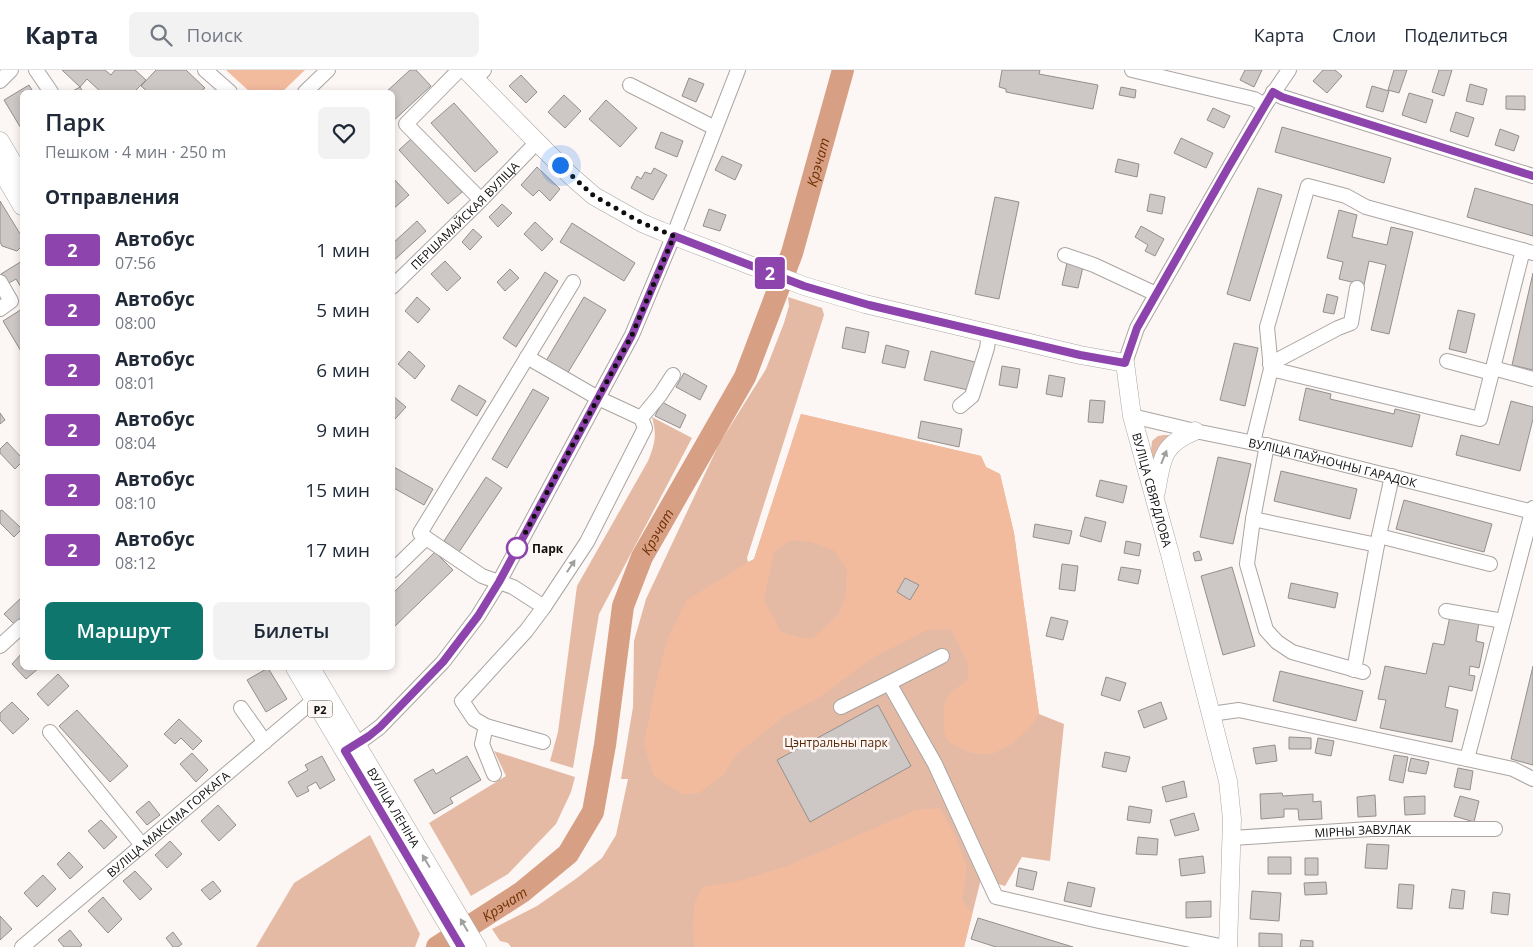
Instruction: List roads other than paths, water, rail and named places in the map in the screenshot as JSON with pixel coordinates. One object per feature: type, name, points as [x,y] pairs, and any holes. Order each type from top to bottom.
[{"type":"main road","points":[[475,73],[537,142],[571,176],[594,196],[642,223],[804,286],[869,305],[1080,355],[1125,363]]},
{"type":"main road","points":[[0,141],[20,175]]},
{"type":"main road","points":[[0,168],[20,203]]},
{"type":"main road","name":"ВУЛІЦА СВЯРДЛОВА","points":[[1125,363],[1132,416],[1170,554],[1228,781],[1232,838],[1227,947]]},
{"type":"main road","points":[[1155,498],[1161,465],[1168,448],[1181,437],[1195,431]]},
{"type":"main road","name":"ВУЛІЦА ЛЕНІНА","points":[[297,670],[320,697],[445,906],[478,947]]},
{"type":"main road","name":"ВУЛІЦА ЛЕНІНА","points":[[312,670],[320,697]]},
{"type":"main road","name":"ВУЛІЦА ЛЕНІНА","points":[[445,906],[461,947]]},
{"type":"street","points":[[0,81],[11,70]]},
{"type":"street","points":[[36,70],[50,90]]},
{"type":"street","points":[[205,70],[228,90]]},
{"type":"street","points":[[307,90],[328,70]]},
{"type":"street","points":[[459,70],[406,124],[481,200]]},
{"type":"street","points":[[351,747],[380,727],[443,662],[478,616],[499,582],[632,335],[674,236],[738,70]]},
{"type":"street","points":[[1132,70],[1171,74],[1254,99],[1264,105]]},
{"type":"street","name":"ВУЛІЦА СВЯРДЛОВА","points":[[1125,363],[1137,328],[1156,294],[1264,105],[1289,70]]},
{"type":"street","points":[[630,85],[715,128]]},
{"type":"street","points":[[1273,92],[1288,99],[1533,176]]},
{"type":"street","name":"ПЕРШАМАЙСКАЯ ВУЛІЦА","points":[[395,283],[481,200],[537,142]]},
{"type":"street","points":[[1270,367],[1480,419],[1492,370],[1528,252],[1366,207],[1346,196],[1308,186],[1267,326],[1270,367],[1247,564],[1266,630],[1277,642],[1292,652],[1358,671],[1378,541],[1392,476]]},
{"type":"street","points":[[1065,255],[1094,265],[1156,294]]},
{"type":"street","points":[[0,282],[11,301],[0,309]]},
{"type":"street","points":[[544,607],[514,587],[482,576],[420,533],[573,282]]},
{"type":"street","points":[[1270,367],[1338,328],[1351,323],[1357,288]]},
{"type":"street","points":[[960,406],[972,396],[987,348],[989,334]]},
{"type":"street","points":[[527,357],[598,398],[641,418],[645,428],[587,542],[544,607],[526,631],[462,700],[474,719],[486,726],[543,742]]},
{"type":"street","points":[[1446,361],[1533,379]]},
{"type":"street","points":[[641,418],[673,375]]},
{"type":"street","name":"ВУЛІЦА ПАЎНОЧНЫ ГАРАДОК","points":[[1132,416],[1260,444],[1533,511]]},
{"type":"street","points":[[1467,759],[1533,511]]},
{"type":"street","points":[[1253,519],[1378,541],[1490,564]]},
{"type":"street","points":[[395,567],[426,538]]},
{"type":"street","points":[[1446,612],[1503,621]]},
{"type":"street","points":[[0,646],[20,628]]},
{"type":"street","points":[[841,707],[942,656]]},
{"type":"street","points":[[889,683],[935,764],[996,897],[1099,921],[1227,947]]},
{"type":"street","name":"ВУЛІЦА МАКСІМА ГОРКАГА","points":[[22,947],[320,697]]},
{"type":"street","points":[[241,708],[265,742]]},
{"type":"street","points":[[1211,714],[1239,710],[1513,769],[1533,779]]},
{"type":"street","points":[[486,726],[482,744],[494,774]]},
{"type":"street","points":[[50,732],[142,846]]},
{"type":"street","name":"МІРНЫ ЗАВУЛАК","points":[[1232,838],[1370,829],[1495,829]]},
{"type":"waterway","name":"Крэчат","points":[[437,947],[522,892],[568,854],[593,812],[605,745],[623,606],[642,557],[745,377],[792,253],[843,70]]},
{"type":"place","name":"Парк","points":[[517,548]]},
{"type":"park label","name":"Цэнтральны парк","points":[[836,742]]}]
